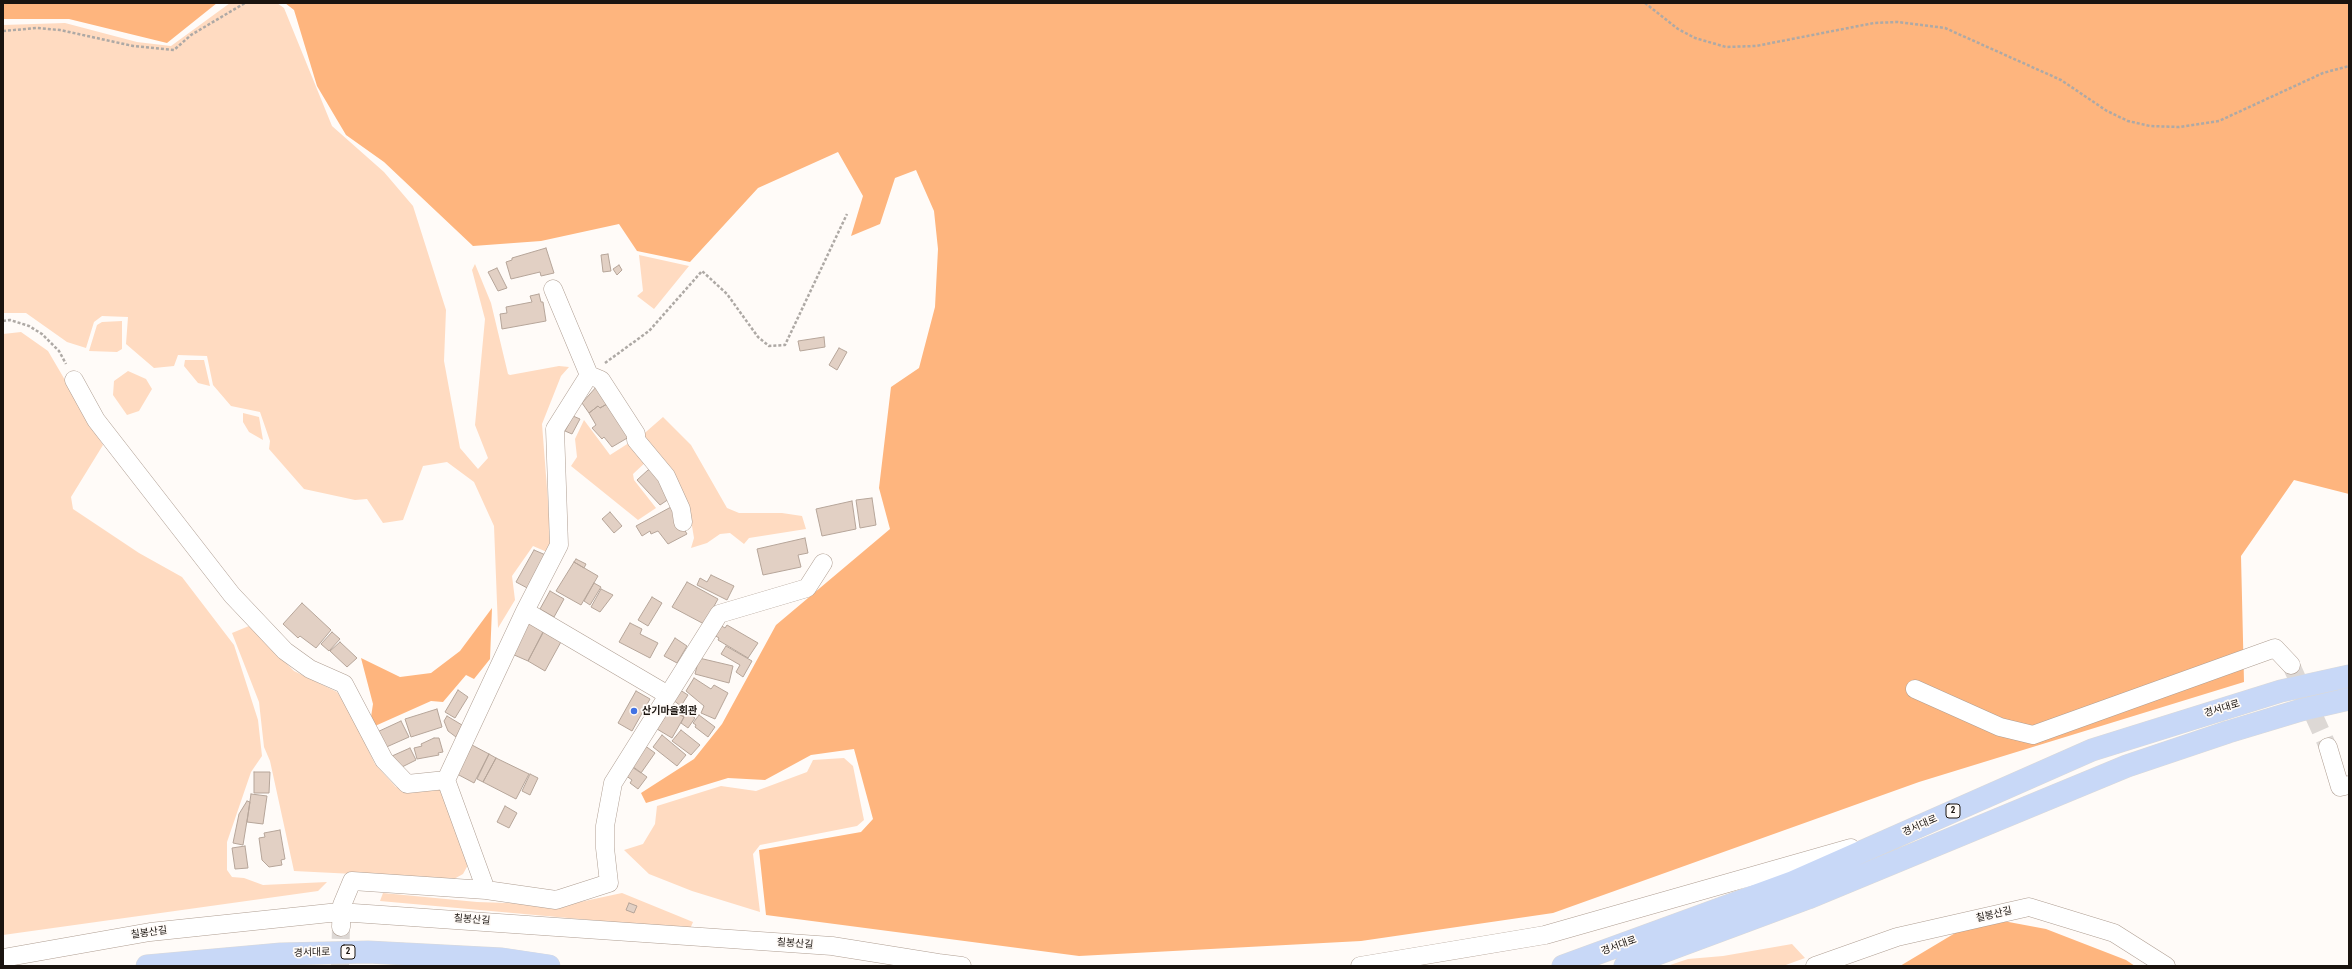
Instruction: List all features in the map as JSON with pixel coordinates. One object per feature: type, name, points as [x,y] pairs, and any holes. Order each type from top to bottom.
[{"type":"main road","name":"경서대로","points":[[1563,966],[1793,882],[2092,750],[2281,691],[2349,676]]},
{"type":"main road","name":"경서대로","points":[[1625,966],[1808,898],[2127,766],[2236,730],[2349,699]]},
{"type":"main road","name":"경서대로","points":[[147,966],[281,954],[368,952],[502,959],[548,966]]},
{"type":"street","points":[[553,289],[589,375],[601,380],[636,434],[636,440],[666,476],[682,509],[683,522]]},
{"type":"street","points":[[486,890],[446,780],[525,611],[559,545],[555,429],[589,375]]},
{"type":"street","points":[[74,380],[96,420],[232,595],[285,651],[310,669],[344,684],[384,760],[407,784],[446,780]]},
{"type":"street","points":[[341,920],[342,905],[352,881],[486,890],[556,900],[609,883],[605,833],[613,783],[719,614],[806,588],[823,563]]},
{"type":"street","points":[[525,611],[668,696]]},
{"type":"street","points":[[1915,689],[2000,728],[2033,735],[2275,648],[2291,665]]},
{"type":"street","points":[[2328,747],[2340,787],[2349,785]]},
{"type":"street","points":[[1360,966],[1545,935],[1904,833]]},
{"type":"street","name":"칠봉산길","points":[[1814,966],[1897,937],[2029,907],[2114,933],[2166,966]]},
{"type":"street","name":"칠봉산길","points":[[3,958],[150,932],[341,920],[832,946],[939,964],[962,966]]},
{"type":"path","points":[[3,31],[37,28],[60,30],[133,46],[174,50],[191,35],[245,3]]},
{"type":"path","points":[[1645,3],[1695,38],[1726,46],[1756,46],[1874,23],[1898,22],[1945,28],[2061,80],[2107,111],[2128,121],[2150,126],[2179,126],[2219,121],[2323,73],[2349,66]]},
{"type":"path","points":[[589,375],[650,331],[702,271],[727,294],[758,337],[768,346],[785,345],[847,214]]},
{"type":"path","points":[[3,321],[10,320],[29,326],[54,344],[74,380]]},
{"type":"shaded area","points":[[3,3],[217,3],[167,43],[69,19],[3,19]]},
{"type":"shaded area","points":[[230,3],[277,3],[284,8],[332,126],[384,172],[413,206],[446,310],[444,361],[460,448],[478,469],[488,458],[475,425],[485,319],[472,270],[475,264],[491,303],[508,374],[510,375],[559,366],[569,367],[561,376],[542,424],[551,540],[547,552],[533,546],[512,576],[515,600],[498,628],[494,526],[474,482],[447,462],[423,466],[403,520],[383,523],[367,499],[355,500],[304,489],[269,449],[270,441],[260,412],[231,406],[213,385],[207,356],[178,355],[174,366],[154,368],[126,344],[128,317],[102,316],[94,322],[86,348],[67,342],[26,313],[3,313],[3,25],[65,23],[137,42],[171,46]]},
{"type":"shaded area","points":[[285,3],[2349,3],[2349,494],[2294,480],[2241,556],[2244,682],[1919,782],[1553,913],[1361,941],[1079,956],[766,915],[759,850],[861,832],[873,819],[854,749],[811,755],[765,780],[728,778],[646,803],[641,793],[694,759],[722,724],[776,625],[890,529],[879,488],[891,387],[919,368],[935,307],[938,249],[934,211],[916,170],[895,178],[880,224],[851,236],[863,196],[838,152],[758,188],[690,262],[637,251],[619,224],[541,241],[473,246],[384,162],[346,135],[317,86],[294,10]]},
{"type":"shaded area","points":[[639,255],[689,266],[654,309],[637,296],[643,291]]},
{"type":"shaded area","points":[[122,321],[122,349],[117,352],[89,351],[97,325],[102,322]]},
{"type":"shaded area","points":[[21,332],[48,351],[103,445],[71,497],[73,509],[139,553],[182,577],[234,645],[258,720],[262,756],[251,772],[227,842],[227,870],[232,877],[244,878],[263,885],[327,882],[318,891],[3,935],[3,334]]},
{"type":"shaded area","points":[[185,360],[204,360],[210,386],[198,383],[184,366]]},
{"type":"shaded area","points":[[128,371],[146,379],[152,389],[139,411],[127,415],[113,395],[114,381]]},
{"type":"shaded area","points":[[243,413],[259,417],[263,440],[249,432],[243,422]]},
{"type":"shaded area","points":[[663,417],[691,445],[727,508],[739,513],[782,513],[802,516],[806,529],[749,538],[744,544],[730,533],[720,534],[707,543],[691,548],[694,538],[691,520],[639,438]]},
{"type":"shaded area","points":[[584,420],[610,455],[632,441],[648,460],[633,474],[634,480],[656,508],[638,520],[571,466],[577,457],[575,439]]},
{"type":"shaded area","points":[[492,608],[490,659],[474,679],[466,675],[443,702],[431,701],[375,726],[371,717],[373,704],[361,658],[400,677],[431,673],[460,651]]},
{"type":"shaded area","points":[[249,626],[294,671],[337,692],[347,706],[375,764],[396,787],[418,791],[439,788],[444,793],[468,865],[463,874],[454,879],[294,871],[270,761],[264,747],[259,702],[232,633]]},
{"type":"shaded area","points":[[844,758],[853,766],[864,820],[857,826],[760,845],[753,854],[760,912],[692,891],[649,874],[624,850],[643,844],[655,824],[657,806],[721,786],[756,791],[807,772],[813,760]]},
{"type":"shaded area","points":[[383,893],[477,902],[566,905],[622,893],[693,922],[690,929],[380,901]]},
{"type":"shaded area","points":[[1982,917],[2046,929],[2126,960],[2135,966],[1900,966]]},
{"type":"shaded area","points":[[1792,944],[1805,958],[1783,966],[1667,966],[1688,959],[1723,956]]},
{"type":"building","points":[[546,248],[554,273],[541,276],[540,272],[511,279],[506,262],[512,260],[512,258]]},
{"type":"building","points":[[608,254],[611,271],[603,272],[601,255]]},
{"type":"building","points":[[619,265],[622,270],[617,275],[613,269]]},
{"type":"building","points":[[497,268],[507,288],[498,291],[488,272]]},
{"type":"building","points":[[539,294],[541,302],[543,302],[546,321],[502,329],[500,314],[507,313],[506,307],[532,302],[530,296]]},
{"type":"building","points":[[824,337],[825,347],[800,351],[798,341]]},
{"type":"building","points":[[839,348],[847,352],[837,370],[829,365]]},
{"type":"building","points":[[597,386],[607,404],[600,408],[598,406],[589,413],[582,403]]},
{"type":"building","points":[[607,404],[629,437],[612,447],[604,437],[602,439],[592,428],[596,425],[589,413],[598,406],[600,408]]},
{"type":"building","points":[[573,416],[580,419],[572,434],[565,431]]},
{"type":"building","points":[[654,469],[672,497],[660,505],[637,480],[648,470]]},
{"type":"building","points":[[872,498],[876,525],[860,528],[856,500]]},
{"type":"building","points":[[852,501],[856,529],[822,536],[816,509]]},
{"type":"building","points":[[671,507],[687,534],[668,544],[658,531],[651,534],[650,531],[642,536],[636,526]]},
{"type":"building","points":[[610,512],[622,526],[614,533],[602,519]]},
{"type":"building","points":[[805,538],[808,553],[798,555],[801,567],[763,575],[757,549]]},
{"type":"building","points":[[534,550],[548,556],[531,590],[516,582]]},
{"type":"building","points":[[576,559],[586,564],[584,568],[574,562]]},
{"type":"building","points":[[574,562],[598,576],[581,605],[556,591]]},
{"type":"building","points":[[711,575],[734,586],[727,600],[697,585],[700,578],[707,582]]},
{"type":"building","points":[[687,582],[718,599],[704,624],[672,607]]},
{"type":"building","points":[[594,583],[601,587],[590,605],[584,601]]},
{"type":"building","points":[[601,589],[613,595],[600,612],[591,607]]},
{"type":"building","points":[[550,591],[564,599],[554,617],[540,609]]},
{"type":"building","points":[[652,597],[662,603],[648,626],[638,620]]},
{"type":"building","points":[[302,603],[331,630],[316,648],[300,636],[298,638],[283,624]]},
{"type":"building","points":[[528,623],[544,631],[528,661],[512,654]]},
{"type":"building","points":[[630,623],[642,629],[640,634],[658,643],[650,658],[619,642]]},
{"type":"building","points":[[720,625],[725,628],[727,625],[758,643],[748,658],[718,640],[719,638],[714,635]]},
{"type":"building","points":[[544,630],[562,640],[545,671],[528,661]]},
{"type":"building","points":[[332,632],[340,639],[329,651],[321,644]]},
{"type":"building","points":[[675,638],[687,646],[677,663],[664,656]]},
{"type":"building","points":[[340,642],[357,658],[347,667],[330,651]]},
{"type":"building","points":[[726,646],[752,661],[743,677],[736,672],[740,665],[721,654]]},
{"type":"building","points":[[699,658],[733,666],[729,683],[695,674]]},
{"type":"building","points":[[694,678],[711,689],[714,685],[728,693],[715,719],[701,713],[704,706],[686,691]]},
{"type":"building","points":[[458,690],[468,697],[455,718],[445,712]]},
{"type":"building","points":[[680,690],[688,695],[681,706],[673,700]]},
{"type":"building","name":"산기마을회관","points":[[636,691],[650,699],[632,731],[618,723]]},
{"type":"building","points":[[673,704],[695,718],[688,728],[681,723],[684,717],[670,709]]},
{"type":"building","points":[[437,709],[442,727],[411,737],[405,719]]},
{"type":"building","points":[[670,709],[684,717],[672,738],[657,729]]},
{"type":"building","points":[[699,715],[715,727],[708,737],[695,727],[696,725],[693,723]]},
{"type":"building","points":[[447,716],[462,725],[456,737],[448,731],[444,721]]},
{"type":"building","points":[[401,721],[409,737],[382,749],[375,733]]},
{"type":"building","points":[[681,730],[700,745],[691,755],[672,741]]},
{"type":"building","points":[[662,735],[686,755],[677,766],[653,747]]},
{"type":"building","points":[[434,738],[439,738],[443,752],[438,753],[439,755],[417,759],[414,748],[422,746],[421,744]]},
{"type":"building","points":[[472,745],[489,754],[474,783],[457,774]]},
{"type":"building","points":[[644,745],[655,753],[641,773],[629,765]]},
{"type":"building","points":[[410,748],[416,760],[398,769],[392,756]]},
{"type":"building","points":[[489,754],[496,758],[483,782],[477,779]]},
{"type":"building","points":[[496,758],[529,774],[516,799],[483,782]]},
{"type":"building","points":[[632,766],[647,777],[638,789],[630,783],[632,780],[625,775]]},
{"type":"building","points":[[254,772],[270,772],[269,793],[254,793]]},
{"type":"building","points":[[530,774],[538,778],[530,795],[522,791]]},
{"type":"building","points":[[251,794],[267,796],[263,824],[247,822]]},
{"type":"building","points":[[247,801],[250,802],[243,845],[233,843],[239,814]]},
{"type":"building","points":[[505,806],[517,813],[509,828],[497,822]]},
{"type":"building","points":[[280,830],[285,859],[281,860],[282,865],[269,867],[262,860],[259,838],[265,837],[264,833]]},
{"type":"building","points":[[245,846],[248,868],[235,869],[232,848]]},
{"type":"building","points":[[629,903],[637,906],[634,913],[626,910]]},
{"type":"tunnel","points":[[2291,665],[2328,747]]},
{"type":"tunnel","points":[[340,966],[341,927]]},
{"type":"place","name":"산기마을회관","points":[[634,711]]}]
